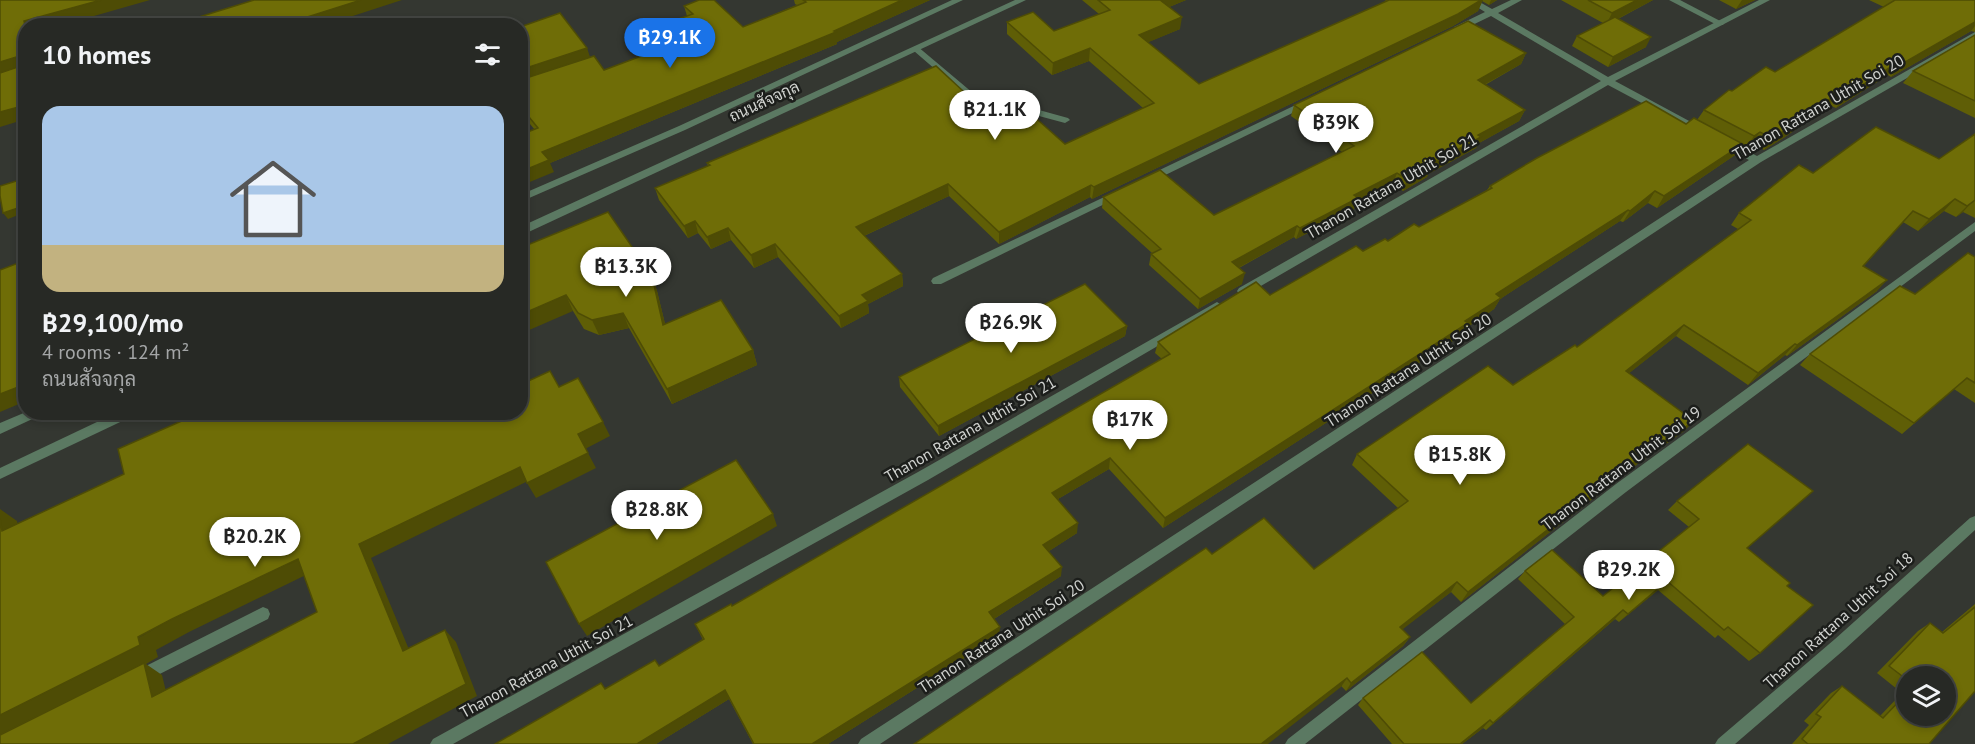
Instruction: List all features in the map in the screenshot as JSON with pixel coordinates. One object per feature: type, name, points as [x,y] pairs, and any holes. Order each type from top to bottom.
[{"type":"street","name":"ถนนสัจจกุล","points":[[528,195],[682,128],[960,0]]},
{"type":"street","name":"ถนนสัจจกุล","points":[[528,228],[1022,0]]},
{"type":"street","points":[[1470,0],[1608,81],[1707,134]]},
{"type":"street","points":[[1450,33],[1518,0]]},
{"type":"street","points":[[1674,0],[1720,23]]},
{"type":"street","name":"Thanon Rattana Uthit Soi 21","points":[[438,744],[923,476],[1608,81],[1766,0]]},
{"type":"street","name":"Thanon Rattana Uthit Soi 20","points":[[866,744],[1757,160],[1975,35]]},
{"type":"street","points":[[917,49],[983,106],[1007,112],[1039,113],[1065,120]]},
{"type":"street","points":[[1140,183],[1311,100]]},
{"type":"street","points":[[1717,139],[1757,160]]},
{"type":"street","points":[[937,281],[1130,188]]},
{"type":"street","name":"Thanon Rattana Uthit Soi 19","points":[[1293,744],[1621,488],[1975,226]]},
{"type":"street","points":[[0,429],[20,420]]},
{"type":"street","points":[[0,474],[114,420]]},
{"type":"street","name":"Thanon Rattana Uthit Soi 18","points":[[1723,744],[1840,644],[1975,522]]},
{"type":"street","points":[[124,685],[263,614]]},
{"type":"building","points":[[0,0],[101,0],[35,18],[18,18],[18,59],[16,57],[0,62]]},
{"type":"building","points":[[254,0],[361,0],[304,18],[196,18]]},
{"type":"building","points":[[699,0],[714,0],[743,27],[806,2],[803,0],[902,0],[834,31],[836,32],[542,152],[549,160],[528,169],[528,132],[538,128],[528,116],[528,77],[594,56],[604,70],[695,36],[678,19],[693,14],[684,6]]},
{"type":"building","points":[[1098,0],[1160,0],[1182,17],[1139,35],[1199,84],[1389,0],[1481,0],[1458,14],[1094,187],[1091,185],[999,232],[948,184],[856,227],[902,274],[862,295],[868,301],[839,316],[775,244],[751,255],[728,228],[707,237],[695,221],[684,226],[655,188],[710,165],[707,163],[936,66],[991,117],[1021,105],[1065,144],[1154,103],[1090,48],[1053,63],[1007,22],[1033,12],[1054,31],[1110,10]]},
{"type":"building","points":[[1588,0],[1637,0],[1612,13]]},
{"type":"building","points":[[1895,0],[1975,0],[1975,22],[1900,65],[1897,63],[1844,97],[1838,93],[1772,138],[1760,132],[1754,136],[1704,110],[1729,90],[1732,91],[1766,67],[1775,72]]},
{"type":"building","points":[[560,13],[587,48],[528,67],[528,24]]},
{"type":"building","points":[[1615,17],[1651,37],[1613,57],[1577,36]]},
{"type":"building","points":[[1468,21],[1526,53],[1478,80],[1525,110],[1478,135],[1481,137],[1407,179],[1397,173],[1354,195],[1358,198],[1300,228],[1297,226],[1232,262],[1245,273],[1200,299],[1151,254],[1161,249],[1103,197],[1160,170],[1214,215],[1354,146],[1294,105]]},
{"type":"building","points":[[1975,35],[1975,101],[1913,71]]},
{"type":"building","points":[[18,67],[18,107],[0,112],[0,73]]},
{"type":"building","points":[[1646,101],[1686,124],[1694,118],[1743,144],[1664,196],[1655,191],[1630,211],[1628,210],[1496,294],[1501,298],[1465,321],[1468,323],[1165,518],[1110,458],[1052,493],[1078,523],[1043,545],[1062,567],[989,612],[1000,627],[812,744],[754,744],[725,690],[637,744],[495,744],[601,683],[605,689],[655,660],[659,666],[704,639],[695,624],[731,604],[732,606],[1170,354],[1158,342],[1256,282],[1270,295],[1356,246],[1363,251],[1385,239],[1388,241],[1414,224],[1419,227],[1492,188],[1490,186],[1537,158]]},
{"type":"building","points":[[1876,127],[1939,159],[1975,134],[1975,200],[1967,206],[1955,199],[1929,219],[1913,211],[1863,266],[1887,280],[1797,345],[1795,344],[1758,373],[1684,325],[1626,371],[1694,421],[1638,459],[1468,592],[1457,582],[1400,627],[1410,637],[1351,683],[1347,678],[1261,744],[914,744],[1206,548],[1212,554],[1264,518],[1314,569],[1408,501],[1357,454],[1488,366],[1513,385],[1575,345],[1577,347],[1751,220],[1739,213],[1799,165],[1813,173]]},
{"type":"building","points":[[18,181],[18,208],[3,213],[0,186]]},
{"type":"building","points":[[608,212],[652,276],[663,325],[721,300],[753,350],[667,389],[623,313],[592,320],[578,313],[566,295],[528,312],[528,245]]},
{"type":"building","points":[[1968,253],[1975,257],[1975,383],[1967,378],[1914,423],[1810,354],[1900,286],[1915,294]]},
{"type":"building","points":[[18,263],[18,387],[0,394],[0,270]]},
{"type":"building","points":[[1085,284],[1127,326],[938,426],[899,377]]},
{"type":"building","points":[[550,371],[559,387],[578,378],[603,422],[578,434],[588,453],[527,483],[520,467],[359,544],[403,651],[445,630],[466,684],[353,744],[0,744],[0,735],[144,663],[152,697],[317,612],[298,559],[172,619],[138,637],[140,645],[0,715],[0,518],[2,531],[124,474],[118,449],[184,420],[528,420],[528,381]]},
{"type":"building","points":[[1748,444],[1813,491],[1747,548],[1790,583],[1787,586],[1813,605],[1760,653],[1728,627],[1724,630],[1667,581],[1628,614],[1623,610],[1493,723],[1490,720],[1460,744],[1404,744],[1363,698],[1422,652],[1471,703],[1574,617],[1525,571],[1552,550],[1603,596],[1699,519],[1677,501]]},
{"type":"building","points":[[736,460],[773,514],[579,624],[546,562]]},
{"type":"building","points":[[1975,607],[1975,691],[1956,713],[1956,666],[1896,666],[1896,671],[1889,666],[1930,623],[1943,633]]},
{"type":"building","points":[[1842,686],[1883,718],[1896,704],[1896,726],[1945,726],[1929,744],[1808,744],[1802,739],[1821,717],[1816,714]]}]
